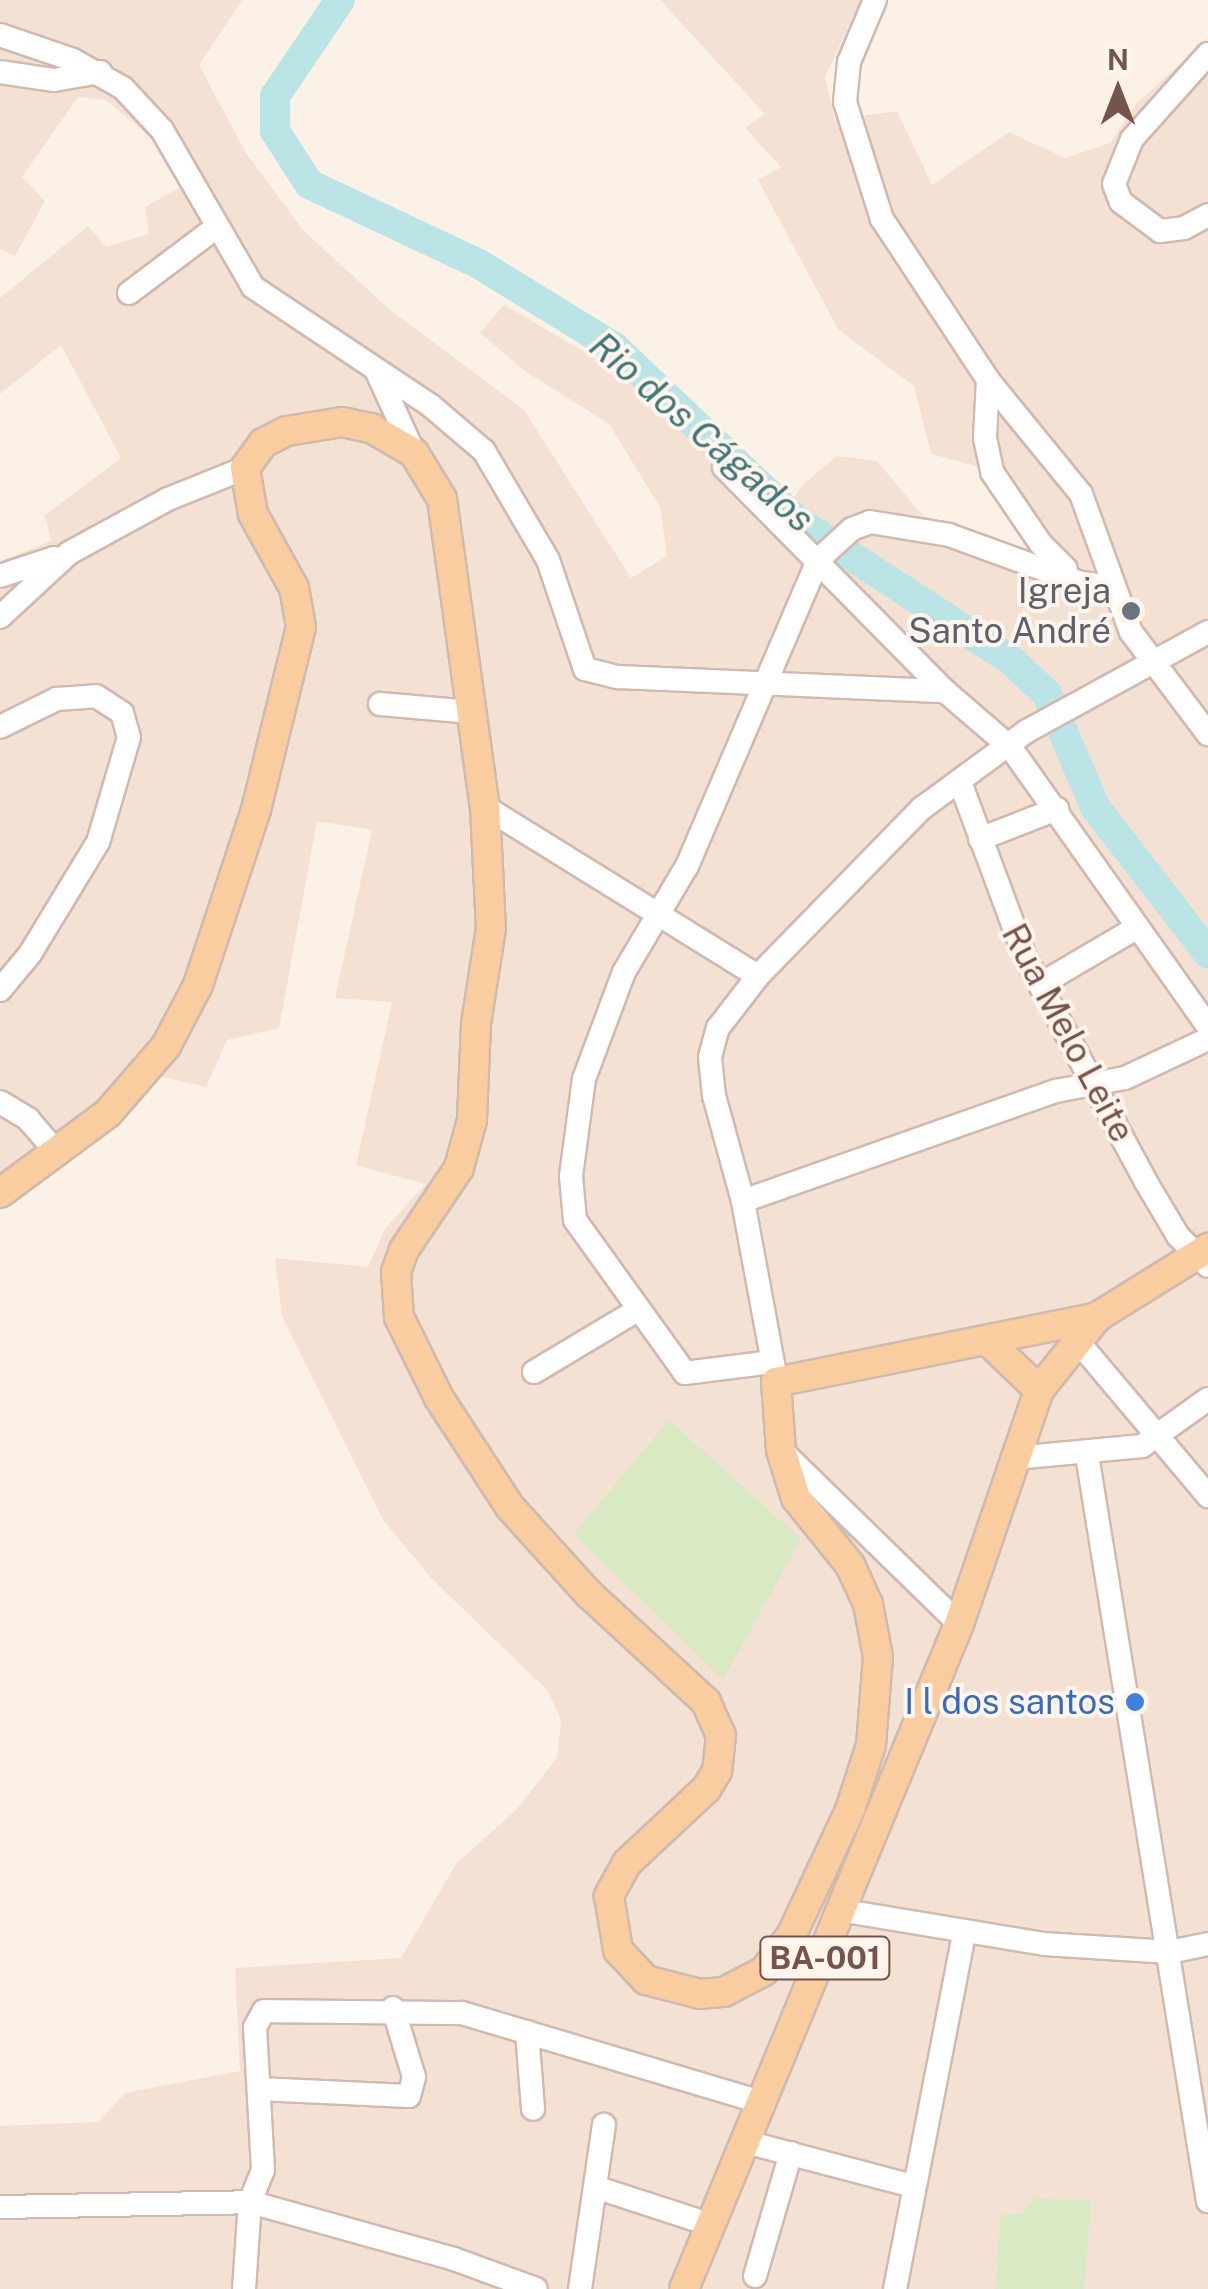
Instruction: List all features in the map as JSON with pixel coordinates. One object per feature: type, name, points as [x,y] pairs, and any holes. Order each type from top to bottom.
[{"type":"main road","points":[[0,1193],[58,1154],[108,1113],[166,1046],[215,944],[256,810],[301,627],[294,588],[253,514],[246,468],[262,443],[319,422],[371,428],[414,453],[442,499],[485,807],[491,928],[476,1024],[470,1132],[459,1168],[404,1250],[395,1296],[407,1338],[439,1398],[510,1507],[716,1717],[721,1753],[706,1789],[626,1862],[609,1896],[618,1950],[646,1980],[670,1990],[724,1992],[746,1984],[778,1955],[850,1810],[871,1745],[878,1657],[868,1604],[850,1565],[796,1498],[781,1450],[774,1372],[989,1342],[1097,1317]]},
{"type":"main road","name":"BA-001","points":[[684,2289],[844,1911],[959,1624],[1039,1390],[1075,1338],[1097,1317],[1203,1256]]},
{"type":"main road","points":[[989,1342],[1039,1390]]},
{"type":"street","points":[[874,0],[849,62],[845,102],[860,164],[882,219],[988,380],[1081,494],[1112,587],[1145,668],[1208,734]]},
{"type":"street","points":[[0,34],[100,72],[162,130],[237,268],[270,302],[468,434],[502,476],[548,560],[585,669],[618,677],[771,680],[945,691]]},
{"type":"street","points":[[1208,54],[1132,139],[1114,184],[1121,202],[1160,231],[1208,215]]},
{"type":"street","points":[[0,72],[79,80],[100,72]]},
{"type":"street","points":[[129,293],[214,229]]},
{"type":"street","points":[[376,370],[414,453]]},
{"type":"street","points":[[988,380],[984,422],[992,472],[1040,544],[1080,584]]},
{"type":"street","points":[[724,466],[821,557],[945,691],[1017,738],[1136,928],[1208,1026]]},
{"type":"street","points":[[0,576],[69,553],[168,498],[246,468]]},
{"type":"street","points":[[1112,587],[1080,584],[949,534],[896,524],[852,529],[821,557],[771,680],[686,866],[624,972],[584,1079],[571,1176],[575,1220],[636,1311],[685,1373],[774,1372],[710,1057],[718,1028],[758,976],[887,838],[1017,738],[1208,632]]},
{"type":"street","points":[[0,617],[69,553]]},
{"type":"street","points":[[0,727],[57,699],[96,696],[122,712],[128,737],[98,842],[30,954],[0,990]]},
{"type":"street","points":[[380,704],[472,712]]},
{"type":"street","name":"Rua Melo Leite","points":[[960,782],[1007,917],[1041,984],[1146,1182],[1203,1256]]},
{"type":"street","points":[[485,807],[758,976]]},
{"type":"street","points":[[980,840],[1058,809]]},
{"type":"street","points":[[1041,984],[1136,928]]},
{"type":"street","points":[[742,1201],[1056,1092],[1140,1073],[1208,1039]]},
{"type":"street","points":[[0,1102],[28,1118],[58,1154]]},
{"type":"street","points":[[534,1372],[636,1311]]},
{"type":"street","points":[[1075,1338],[1208,1496]]},
{"type":"street","points":[[1014,1458],[1087,1455],[1159,1438],[1208,1399]]},
{"type":"street","points":[[781,1450],[959,1624]]},
{"type":"street","points":[[1087,1455],[1208,2201]]},
{"type":"street","points":[[844,1911],[964,1934],[1170,1952],[1208,1944]]},
{"type":"street","points":[[895,2289],[964,1934]]},
{"type":"street","points":[[244,2289],[250,2202],[262,2170],[260,2013],[393,2008],[462,2013],[764,2103]]},
{"type":"street","points":[[260,2089],[409,2096],[414,2077],[393,2008]]},
{"type":"street","points":[[527,2032],[533,2109]]},
{"type":"street","points":[[580,2289],[598,2188],[604,2126]]},
{"type":"street","points":[[746,2142],[912,2186]]},
{"type":"street","points":[[755,2276],[791,2154]]},
{"type":"street","points":[[598,2188],[712,2225]]},
{"type":"street","points":[[0,2207],[250,2202],[454,2258],[536,2289]]},
{"type":"shaded area","points":[[0,0],[242,0],[199,65],[246,153],[303,230],[390,310],[524,410],[631,578],[667,556],[660,507],[609,424],[525,371],[480,333],[504,305],[624,375],[722,455],[782,518],[802,485],[837,456],[877,461],[923,516],[1036,553],[976,466],[931,454],[914,386],[838,329],[758,180],[781,167],[745,128],[765,114],[660,0],[861,0],[825,77],[835,120],[897,111],[932,185],[1009,132],[1065,158],[1110,143],[1135,105],[1208,38],[1208,2289],[1084,2289],[1092,2201],[1000,2216],[995,2289],[0,2289],[0,2126],[98,2122],[125,2093],[240,2071],[235,1968],[401,1958],[456,1864],[517,1809],[557,1758],[561,1720],[548,1691],[432,1579],[383,1520],[282,1316],[275,1258],[368,1267],[385,1229],[425,1184],[356,1165],[392,1002],[335,998],[372,830],[317,821],[279,1028],[227,1040],[206,1087],[153,1075],[70,1160],[0,1208],[0,561],[51,541],[45,515],[121,458],[61,345],[0,394],[0,298],[88,226],[106,247],[149,234],[145,207],[183,186],[160,146],[106,100],[78,97],[22,177],[45,201],[15,256],[0,249]]},
{"type":"green space","points":[[669,1420],[801,1539],[723,1679],[574,1534]]},
{"type":"green space","points":[[1035,2198],[1092,2201],[1084,2289],[995,2289],[1000,2215],[1023,2213]]},
{"type":"waterway","name":"Rio dos Cágados","points":[[340,0],[275,96],[275,131],[309,184],[479,264],[614,347],[796,520],[1012,661],[1047,694],[1095,807],[1208,953]]},
{"type":"place","name":"Igreja Santo André","points":[[1131,611]]},
{"type":"place","name":"I l dos santos","points":[[1135,1702]]}]
